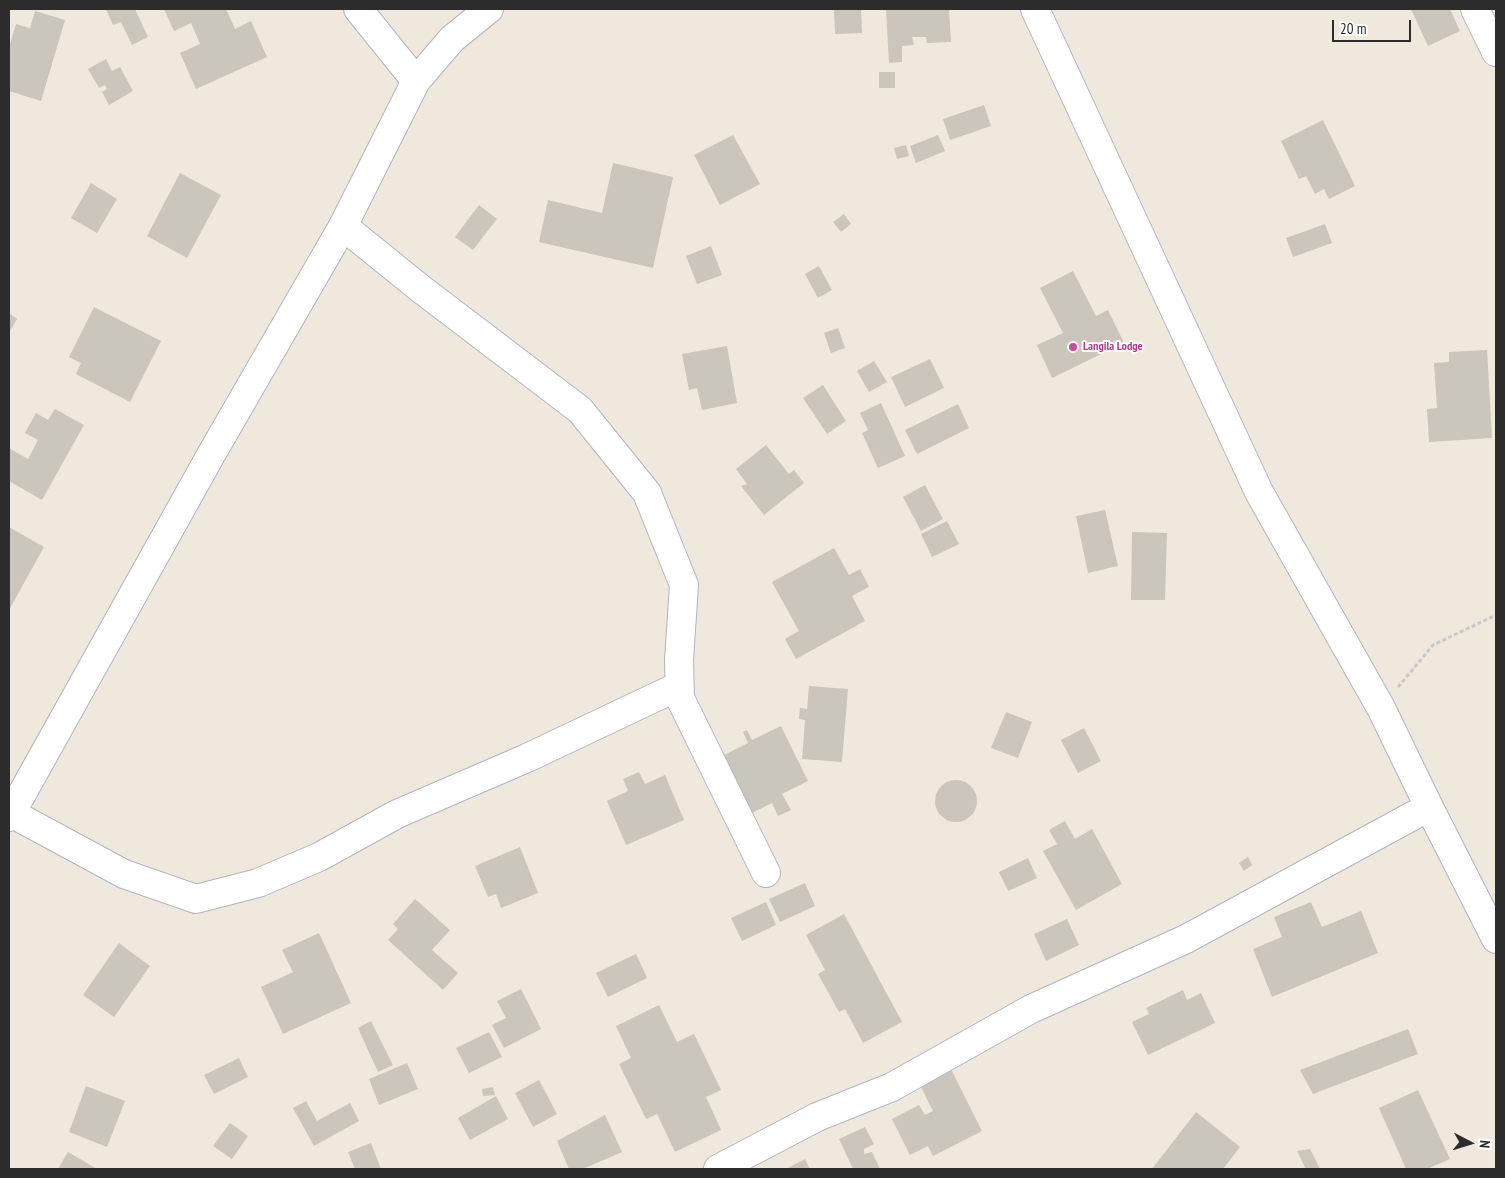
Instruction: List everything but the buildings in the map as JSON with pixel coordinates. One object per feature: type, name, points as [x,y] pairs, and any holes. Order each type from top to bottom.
[{"type":"street","points":[[358,9],[416,81]]},
{"type":"street","points":[[489,9],[452,40],[416,81],[343,226],[212,453],[10,815],[124,874],[196,899],[258,883],[319,856],[397,814],[527,758],[679,686]]},
{"type":"street","points":[[1035,9],[1259,492],[1381,708],[1496,939]]},
{"type":"street","points":[[1475,9],[1496,52]]},
{"type":"street","points":[[343,226],[420,289],[580,410],[647,494],[684,585],[679,660],[680,698],[766,873]]},
{"type":"street","points":[[718,1169],[817,1117],[892,1087],[1030,1009],[1186,939],[1429,807]]},
{"type":"path","points":[[1381,708],[1433,645],[1496,615]]},
{"type":"place","name":"Langila Lodge","points":[[1073,347]]}]
